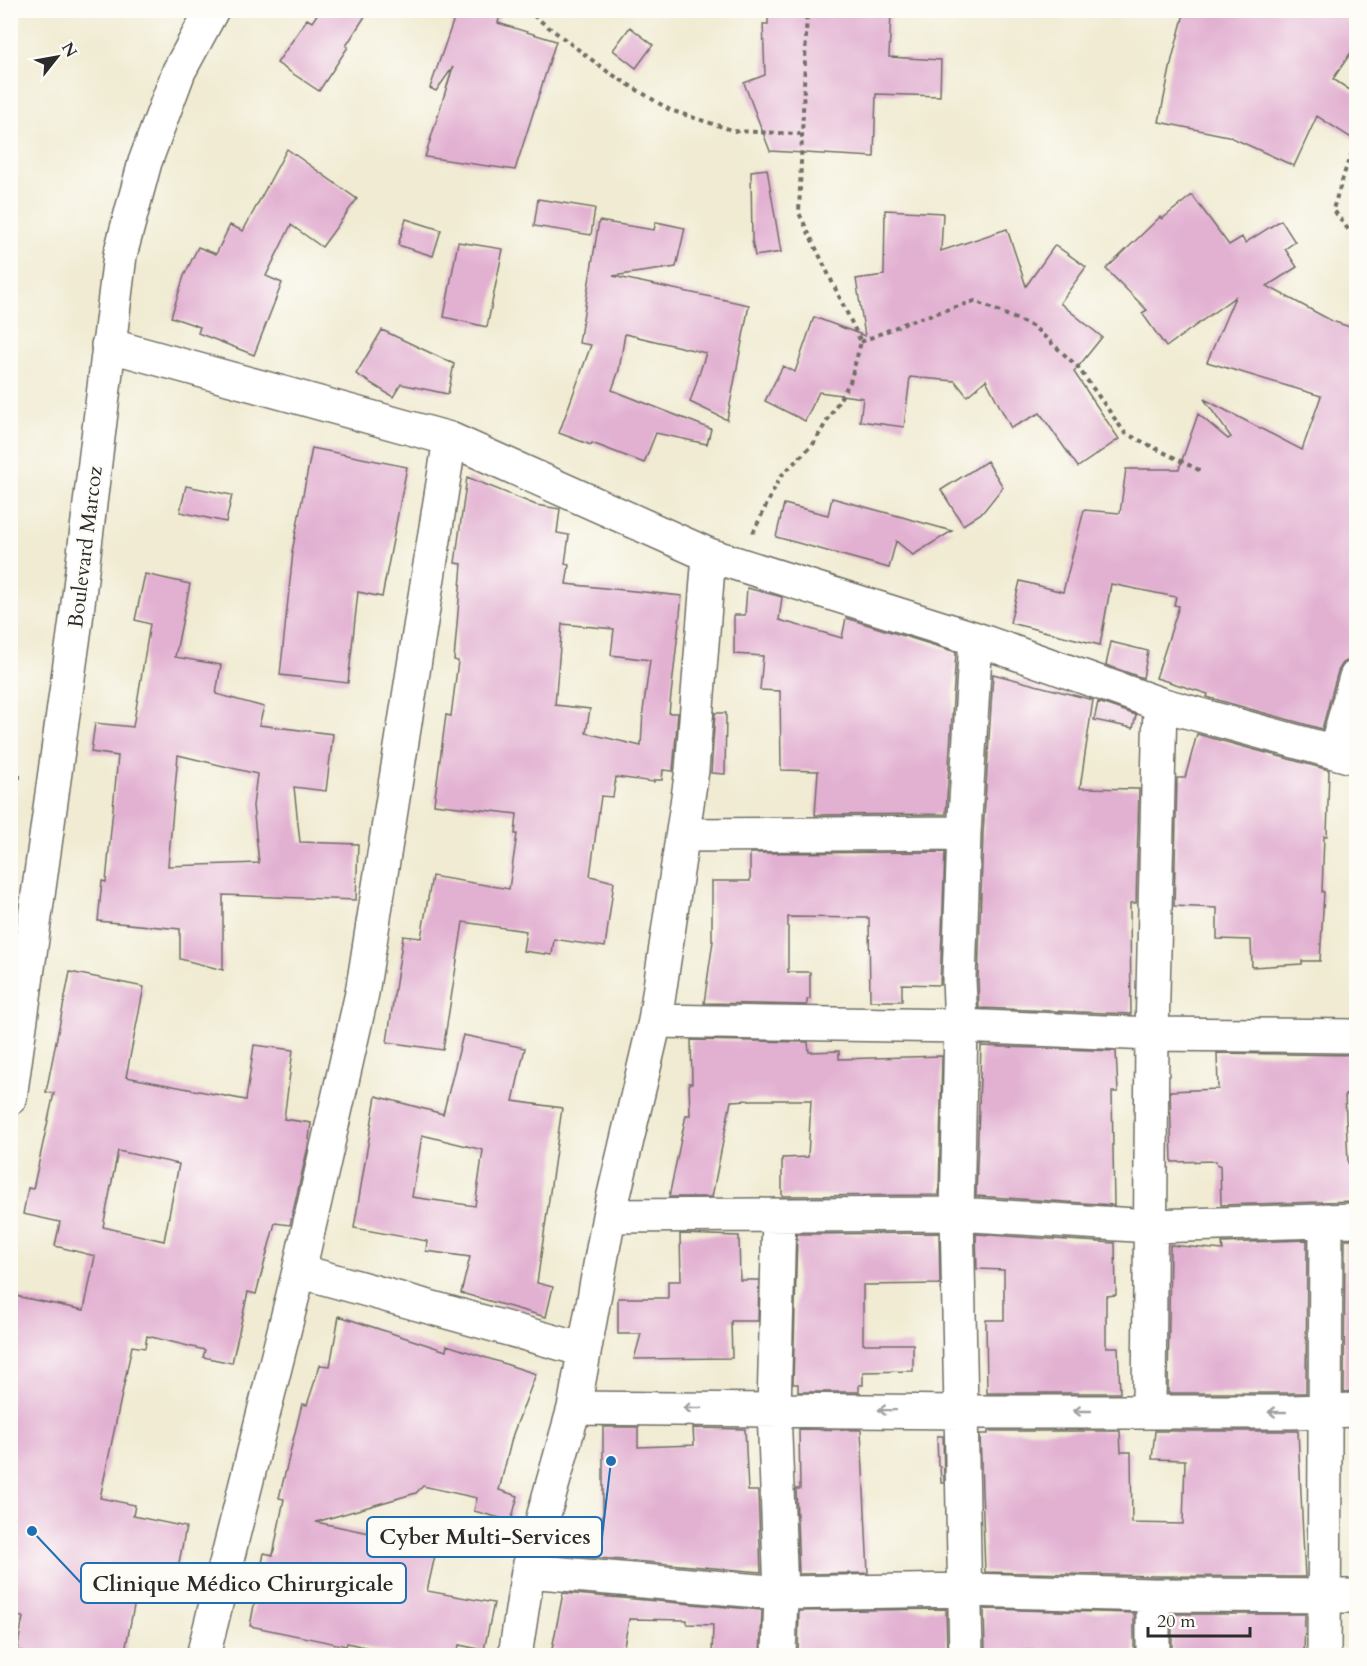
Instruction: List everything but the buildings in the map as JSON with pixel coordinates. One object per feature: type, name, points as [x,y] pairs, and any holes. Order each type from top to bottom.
[{"type":"street","name":"Boulevard Marcoz","points":[[10,1098],[76,620],[120,255],[145,162],[179,71],[212,10]]},
{"type":"street","points":[[108,345],[450,439],[724,559],[976,639],[1160,704],[1346,755],[1356,677]]},
{"type":"street","points":[[207,1655],[299,1270],[362,993],[450,439]]},
{"type":"street","points":[[515,1656],[528,1571],[574,1408],[609,1216],[655,1021],[724,559]]},
{"type":"street","points":[[966,1656],[957,1214],[961,1026],[959,979],[964,833],[976,639]]},
{"type":"street","points":[[1149,1411],[1152,1034],[1160,704]]},
{"type":"street","points":[[684,835],[964,833]]},
{"type":"street","points":[[655,1021],[961,1026],[1152,1034],[1356,1036]]},
{"type":"street","points":[[609,1216],[957,1214],[1151,1226],[1341,1220],[1341,1411],[1324,1596],[1324,1656]]},
{"type":"street","points":[[779,1216],[774,1409],[782,1593],[779,1656]]},
{"type":"street","points":[[299,1270],[584,1350]]},
{"type":"street","points":[[574,1408],[960,1412],[1341,1411]]},
{"type":"street","points":[[528,1571],[782,1593],[965,1590],[1154,1595],[1356,1596]]},
{"type":"street","points":[[1153,1656],[1154,1595]]},
{"type":"path","points":[[526,10],[608,72],[670,110],[735,131],[800,134]]},
{"type":"path","points":[[724,559],[780,477],[814,443],[849,382],[861,342],[798,213],[807,10]]},
{"type":"path","points":[[1356,144],[1333,209],[1356,240]]},
{"type":"path","points":[[861,342],[908,322],[975,301],[1034,327],[1069,358],[1125,434],[1201,471]]},
{"type":"path","points":[[10,1650],[38,1656]]},
{"type":"place","name":"Cyber Multi-Services","points":[[611,1461]]},
{"type":"place","name":"Clinique Médico Chirurgicale","points":[[32,1531]]}]
